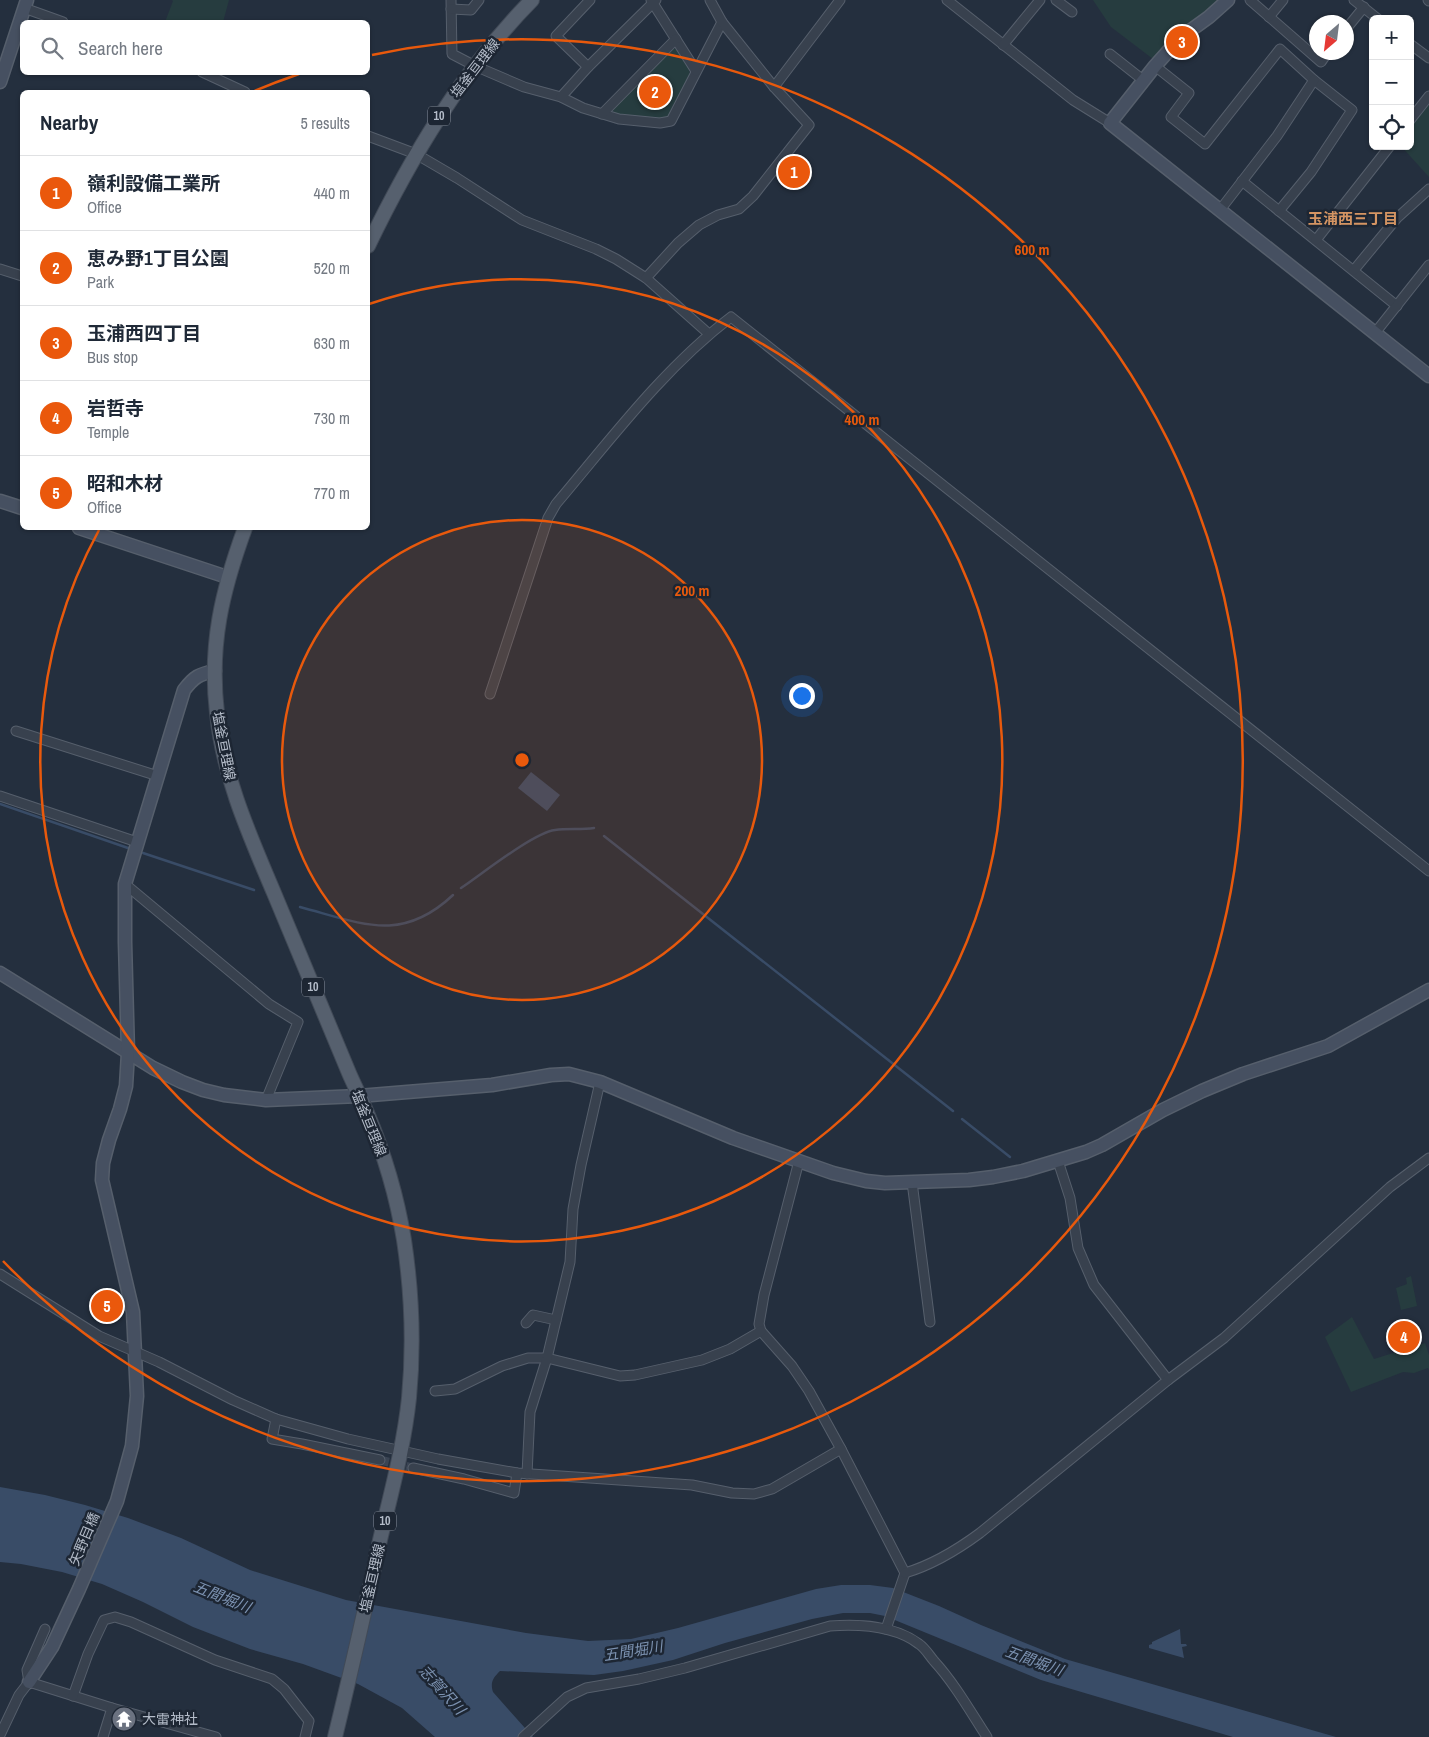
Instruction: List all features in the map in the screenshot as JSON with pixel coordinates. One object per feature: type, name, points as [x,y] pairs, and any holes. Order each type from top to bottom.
[{"type":"main road","name":"塩釜亘理線","points":[[370,242],[404,174],[443,111],[475,66],[532,0]]},
{"type":"main road","name":"塩釜亘理線","points":[[244,530],[227,577],[217,629],[216,712],[222,746],[233,790],[258,855],[380,1146],[404,1237],[410,1283],[412,1340],[409,1399],[369,1593],[335,1737]]},
{"type":"street","points":[[479,0],[471,10],[451,5],[452,54],[524,87],[561,96],[583,108],[619,119],[660,123],[672,121],[722,22]]},
{"type":"street","points":[[588,67],[556,36],[590,0]]},
{"type":"street","points":[[774,87],[840,0]]},
{"type":"street","points":[[947,0],[1073,100],[1110,123],[1429,376]]},
{"type":"street","points":[[1003,45],[1040,0]]},
{"type":"street","points":[[1056,0],[1072,12]]},
{"type":"street","points":[[1110,123],[1180,38],[1209,17],[1228,0]]},
{"type":"street","points":[[1250,0],[1309,52]]},
{"type":"street","points":[[1269,17],[1283,0]]},
{"type":"street","points":[[1354,0],[1373,15]]},
{"type":"street","points":[[561,96],[653,1],[696,71]]},
{"type":"street","points":[[646,278],[678,243],[699,224],[718,215],[739,209],[753,196],[809,125],[774,87],[722,22],[713,1]]},
{"type":"street","points":[[0,82],[4,58],[25,4],[59,20]]},
{"type":"street","points":[[1354,19],[1364,7]]},
{"type":"street","points":[[602,114],[676,39]]},
{"type":"street","points":[[1414,47],[1429,58]]},
{"type":"street","points":[[1155,66],[1188,93],[1170,117],[1205,144],[1280,49],[1314,80],[1352,110],[1311,172],[1279,211]]},
{"type":"street","points":[[1110,54],[1144,80]]},
{"type":"street","points":[[208,75],[241,90]]},
{"type":"street","points":[[1220,210],[1277,136],[1314,80]]},
{"type":"street","points":[[1414,115],[1429,96]]},
{"type":"street","points":[[370,137],[416,154],[458,178],[522,220],[596,249],[616,259],[646,278],[709,334]]},
{"type":"street","points":[[1316,240],[1387,150]]},
{"type":"street","points":[[1242,181],[1397,306]]},
{"type":"street","points":[[1354,270],[1397,218],[1429,189]]},
{"type":"street","points":[[1375,334],[1429,265]]},
{"type":"street","points":[[0,269],[20,275]]},
{"type":"street","points":[[490,694],[548,518],[556,504],[653,389],[709,334],[731,317],[1429,871]]},
{"type":"street","points":[[0,501],[20,507]]},
{"type":"street","points":[[85,530],[227,577]]},
{"type":"street","name":"矢野目橋","points":[[29,1682],[61,1630],[79,1589],[117,1501],[132,1446],[138,1396],[131,1302],[102,1180],[103,1164],[109,1140],[126,1086],[128,1053],[125,884],[184,690],[192,679],[203,673],[215,671]]},
{"type":"street","points":[[16,731],[158,776]]},
{"type":"street","points":[[0,796],[137,842]]},
{"type":"street","points":[[125,884],[270,1004],[298,1022],[266,1100]]},
{"type":"street","points":[[0,973],[128,1053],[182,1082],[203,1090],[244,1099],[266,1100],[359,1096],[492,1085],[560,1074],[578,1076],[600,1082],[733,1138],[849,1178],[866,1181],[912,1182],[969,1180],[993,1177],[1058,1161],[1102,1145],[1163,1110],[1202,1091],[1243,1074],[1328,1046],[1429,990]]},
{"type":"street","points":[[413,1468],[464,1479],[514,1493],[522,1474],[530,1412],[547,1358],[570,1262],[574,1209],[581,1165],[600,1082]]},
{"type":"street","points":[[905,1574],[954,1551],[980,1533],[1168,1380],[1224,1338],[1390,1187],[1429,1158]]},
{"type":"street","points":[[1058,1161],[1070,1198],[1078,1248],[1094,1285],[1168,1380]]},
{"type":"street","points":[[799,1162],[764,1296],[759,1324],[761,1331],[792,1366],[809,1392],[841,1449],[905,1574],[886,1629]]},
{"type":"street","points":[[912,1182],[930,1322]]},
{"type":"street","points":[[0,1274],[99,1336],[136,1351],[233,1400],[276,1419],[348,1439],[400,1450],[522,1474],[692,1485],[732,1493],[754,1494],[772,1489],[841,1449]]},
{"type":"street","points":[[526,1323],[533,1315],[556,1320]]},
{"type":"street","points":[[435,1391],[455,1389],[502,1366],[528,1358],[547,1358],[620,1376],[635,1375],[702,1360],[730,1349],[761,1331]]},
{"type":"street","points":[[276,1419],[272,1439],[380,1460]]},
{"type":"street","points":[[73,1696],[88,1654],[104,1620],[116,1617],[215,1660],[272,1679],[284,1689],[309,1721],[305,1737]]},
{"type":"street","points":[[523,1737],[567,1697],[586,1688],[639,1679],[830,1626],[853,1624],[886,1629],[908,1637],[920,1644],[950,1679],[987,1737]]},
{"type":"street","points":[[0,1735],[19,1695],[29,1682],[27,1670],[45,1629]]},
{"type":"street","points":[[29,1682],[112,1708],[216,1737]]},
{"type":"street","points":[[103,1737],[112,1708]]},
{"type":"green space","points":[[229,0],[224,20],[166,20],[173,1]]},
{"type":"green space","points":[[1093,0],[1217,0],[1180,30],[1153,59],[1111,27]]},
{"type":"green space","points":[[671,48],[679,50],[689,69],[690,75],[668,118],[644,118],[614,114],[613,109]]},
{"type":"green space","points":[[1429,104],[1429,177],[1405,150],[1414,150],[1414,123]]},
{"type":"green space","points":[[1411,1276],[1417,1306],[1401,1310],[1396,1288],[1407,1284],[1406,1278]]},
{"type":"green space","points":[[1352,1317],[1374,1359],[1425,1343],[1429,1355],[1429,1370],[1428,1368],[1414,1373],[1403,1372],[1351,1392],[1325,1337]]},
{"type":"water","points":[[531,772],[560,795],[547,811],[518,788]]},
{"type":"water","points":[[0,1487],[45,1495],[128,1518],[181,1538],[250,1570],[346,1600],[526,1633],[588,1641],[631,1639],[678,1628],[816,1589],[841,1585],[870,1585],[893,1588],[1065,1659],[1336,1737],[1233,1737],[1041,1680],[885,1616],[870,1613],[843,1613],[812,1619],[725,1643],[673,1660],[623,1671],[594,1675],[500,1671],[493,1680],[493,1692],[533,1737],[435,1737],[402,1708],[358,1684],[303,1664],[250,1649],[193,1627],[102,1584],[62,1572],[0,1562]]},
{"type":"water","points":[[1180,1629],[1181,1644],[1186,1644],[1187,1646],[1182,1647],[1184,1658],[1149,1648],[1152,1642]]},
{"type":"waterway","points":[[0,804],[128,848]]},
{"type":"waterway","points":[[461,888],[534,838],[560,829],[594,828]]},
{"type":"waterway","points":[[604,836],[953,1111]]},
{"type":"waterway","points":[[143,853],[254,890]]},
{"type":"waterway","points":[[300,907],[362,923],[398,925],[416,920],[434,910],[453,895]]},
{"type":"waterway","points":[[962,1119],[1010,1157]]},
{"type":"tunnel","points":[[380,1460],[413,1468]]},
{"type":"place","name":"玉浦西四丁目","points":[[1182,42]]},
{"type":"place","name":"恵み野1丁目公園","points":[[655,92]]},
{"type":"place","name":"嶺利設備工業所","points":[[794,172]]},
{"type":"place","name":"昭和木材","points":[[107,1306]]},
{"type":"place","name":"岩哲寺","points":[[1404,1337]]},
{"type":"place","name":"大雷神社","points":[[124,1719]]},
{"type":"district","name":"玉浦西三丁目","points":[[1353,219]]},
{"type":"water label","name":"五間堀川","points":[[222,1597]]},
{"type":"water label","name":"五間堀川","points":[[633,1651]]},
{"type":"water label","name":"五間堀川","points":[[1034,1661]]},
{"type":"water label","name":"志賀沢川","points":[[442,1690]]}]
